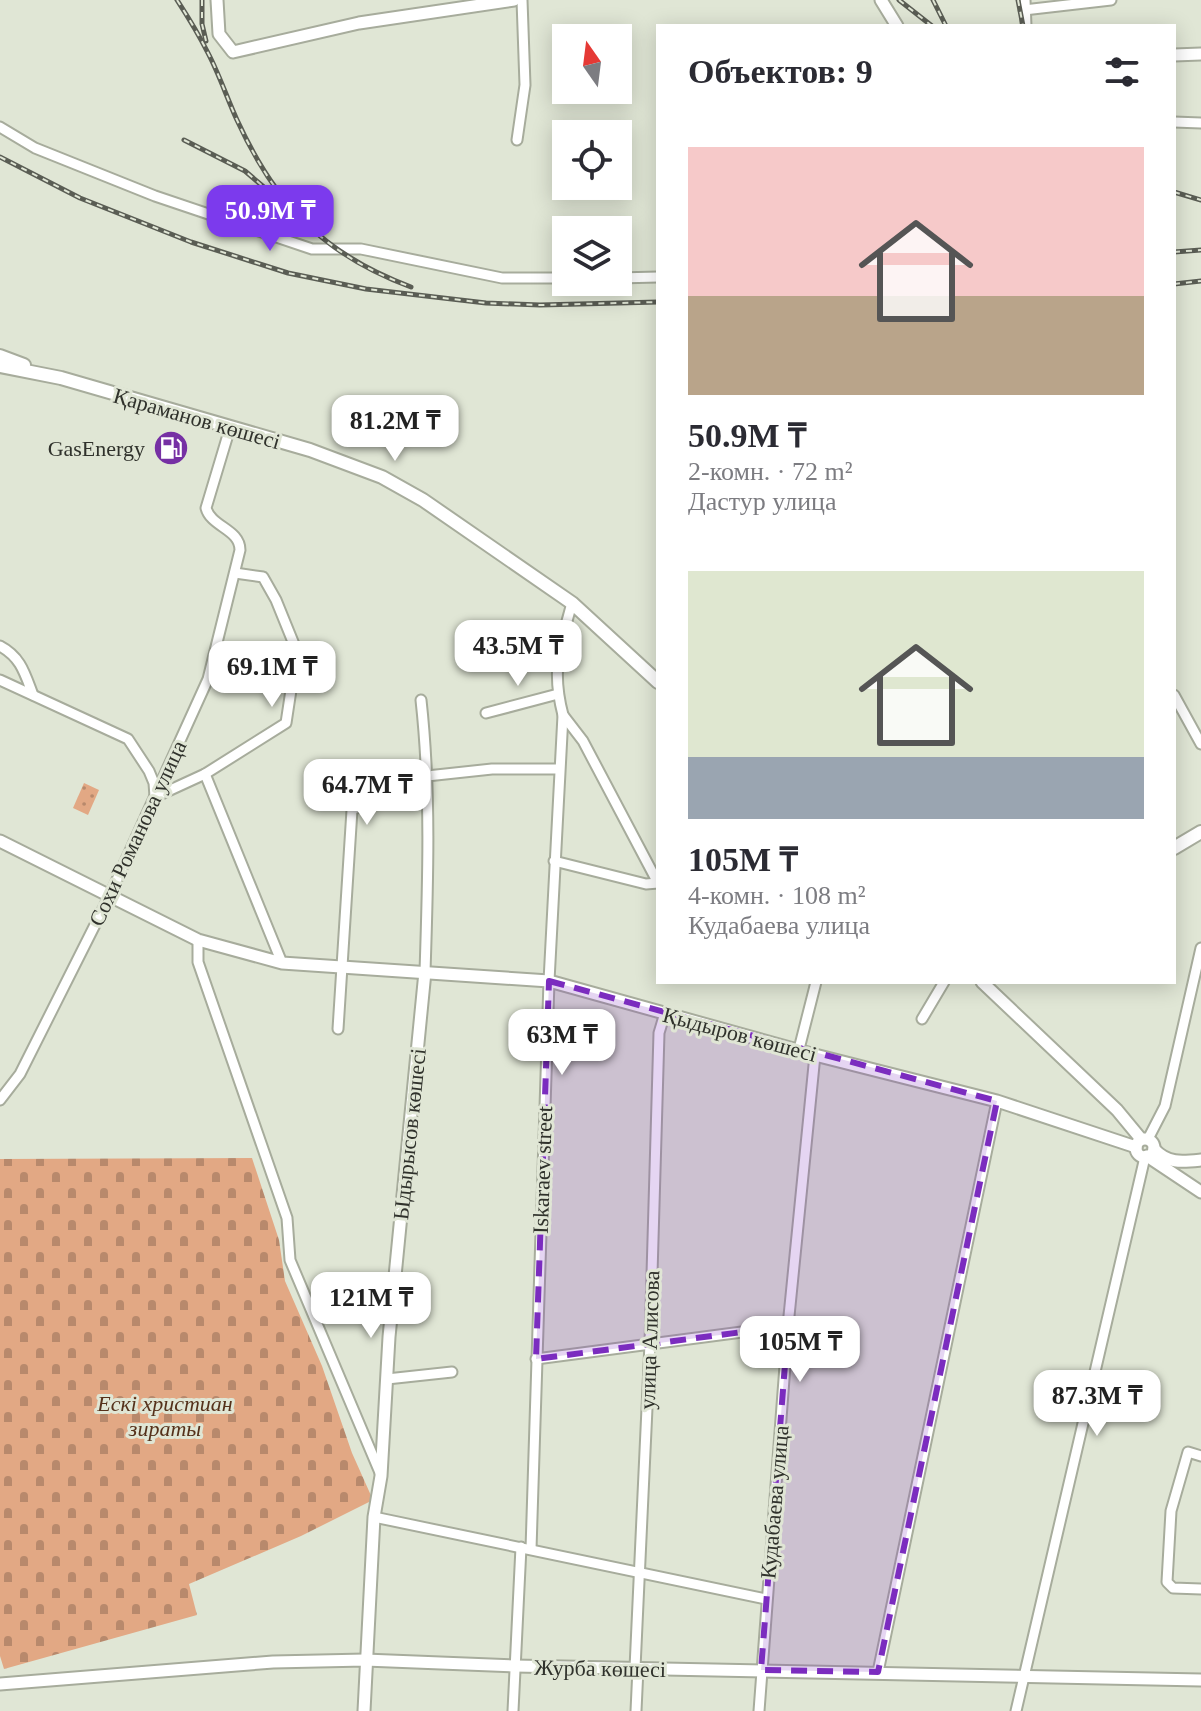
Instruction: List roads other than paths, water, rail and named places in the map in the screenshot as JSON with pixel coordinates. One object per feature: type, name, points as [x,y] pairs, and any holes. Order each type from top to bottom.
[{"type":"main road","points":[[0,356],[61,378]]},
{"type":"main road","name":"Қараманов көшесі","points":[[0,366],[61,378],[342,460],[382,477],[423,500],[572,603],[656,680]]},
{"type":"main road","points":[[1176,847],[1201,832]]},
{"type":"street","points":[[217,0],[219,34],[233,52],[359,23],[514,0]]},
{"type":"street","points":[[517,140],[525,85],[522,0]]},
{"type":"street","points":[[881,0],[896,24]]},
{"type":"street","points":[[1024,5],[1111,0]]},
{"type":"street","points":[[1176,55],[1201,54]]},
{"type":"street","points":[[1176,122],[1201,123]]},
{"type":"street","points":[[0,127],[35,148],[155,196],[312,249],[361,249],[502,278],[552,278]]},
{"type":"street","points":[[632,278],[656,277]]},
{"type":"street","name":"Сохи Романова улица","points":[[0,1100],[20,1074],[110,895],[208,679],[240,543],[209,517],[206,508],[230,428]]},
{"type":"street","points":[[0,680],[128,739],[154,783],[155,797],[205,774],[286,723],[291,690],[302,664],[276,600],[263,577],[235,573]]},
{"type":"street","name":"Iskaraev street","points":[[513,1711],[536,1359],[554,861],[563,715],[556,683],[559,651],[572,603]]},
{"type":"street","points":[[0,646],[13,653],[33,695]]},
{"type":"street","points":[[486,713],[558,694]]},
{"type":"street","points":[[1176,699],[1201,744]]},
{"type":"street","name":"Ыдырысов көшесі","points":[[364,1711],[374,1517],[381,1476],[387,1379],[425,972],[429,827],[421,700]]},
{"type":"street","points":[[563,715],[583,741],[656,879]]},
{"type":"street","points":[[338,1029],[352,810],[428,776],[492,769],[558,769]]},
{"type":"street","points":[[205,774],[282,963]]},
{"type":"street","name":"Қыдыров көшесі","points":[[0,841],[198,940],[282,963],[549,981],[815,1055],[997,1101],[1182,1162]]},
{"type":"street","points":[[554,861],[646,884],[656,883]]},
{"type":"street","points":[[198,940],[198,962],[287,1218],[290,1260],[381,1476]]},
{"type":"street","points":[[1016,1711],[1145,1148],[1165,1106],[1201,948]]},
{"type":"street","points":[[799,1049],[815,984]]},
{"type":"street","points":[[922,1019],[943,984]]},
{"type":"street","points":[[984,984],[1117,1110],[1145,1148],[1174,1176],[1201,1192]]},
{"type":"street","name":"улица Алисова","points":[[636,1711],[659,1033],[665,1013]]},
{"type":"street","name":"Кудабаева улица","points":[[759,1711],[788,1326],[815,1055]]},
{"type":"street","points":[[878,1672],[997,1101]]},
{"type":"street","points":[[1174,1176],[1174,1168],[1182,1162],[1201,1160]]},
{"type":"street","points":[[536,1359],[788,1326]]},
{"type":"street","points":[[387,1379],[452,1372]]},
{"type":"street","points":[[1201,1456],[1188,1452],[1171,1511],[1167,1582],[1173,1588],[1201,1589]]},
{"type":"street","points":[[374,1517],[766,1599]]},
{"type":"street","name":"Журба көшесі","points":[[0,1684],[273,1662],[365,1660],[515,1666],[1201,1680]]},
{"type":"railway","points":[[177,0],[208,53],[252,150],[286,201],[306,223],[352,259],[411,287]]},
{"type":"railway","points":[[202,0],[206,41]]},
{"type":"railway","points":[[899,0],[929,24]]},
{"type":"railway","points":[[933,0],[945,24]]},
{"type":"railway","points":[[1018,0],[1023,24]]},
{"type":"railway","points":[[184,140],[245,171],[272,194]]},
{"type":"railway","points":[[0,157],[80,198],[191,242],[288,273],[366,289],[486,303],[656,302]]},
{"type":"railway","points":[[1176,193],[1201,200]]},
{"type":"railway","points":[[1176,252],[1201,250]]},
{"type":"railway","points":[[1176,284],[1201,281]]},
{"type":"place","name":"GasEnergy","points":[[171,448]]},
{"type":"park label","name":"Ескі христиан зираты","points":[[165,1416]]}]
